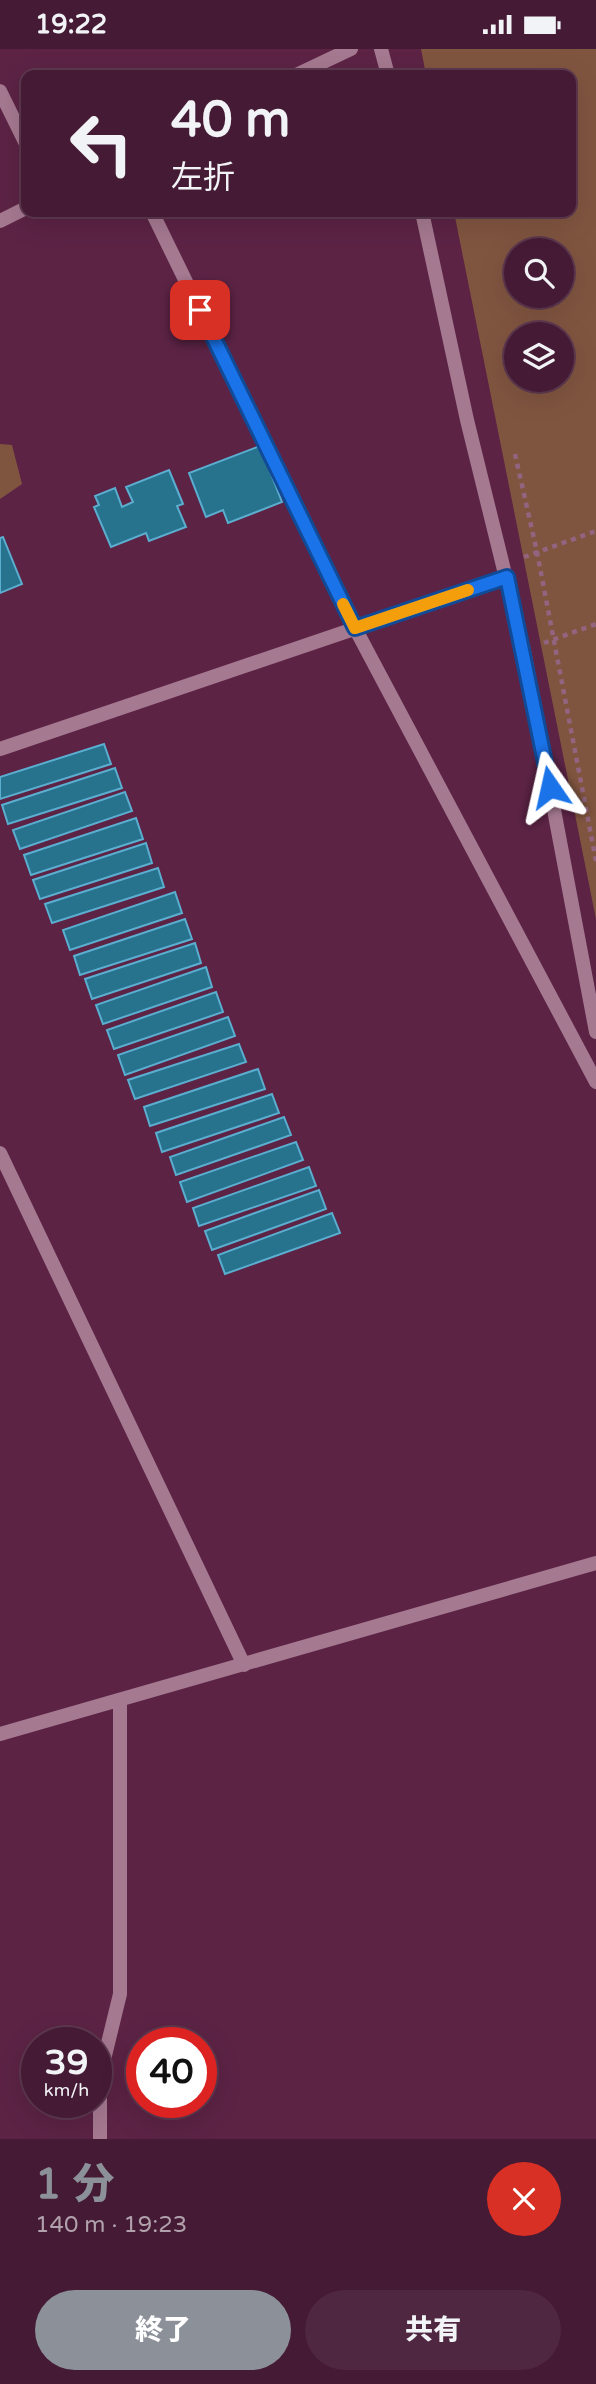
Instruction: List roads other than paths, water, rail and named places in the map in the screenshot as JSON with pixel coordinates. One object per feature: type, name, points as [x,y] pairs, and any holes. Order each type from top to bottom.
[{"type":"street","points":[[307,70],[351,49]]},
{"type":"street","points":[[381,49],[387,70]]},
{"type":"street","points":[[0,91],[21,134]]},
{"type":"street","points":[[0,221],[21,210]]},
{"type":"street","points":[[154,217],[355,628],[596,1082]]},
{"type":"street","points":[[423,217],[467,420],[524,650],[596,1032]]},
{"type":"street","points":[[0,748],[355,628],[505,571]]},
{"type":"street","points":[[0,1153],[244,1665]]},
{"type":"street","points":[[0,1734],[596,1563]]},
{"type":"street","points":[[100,2139],[100,2076],[120,1994],[120,1700]]}]
